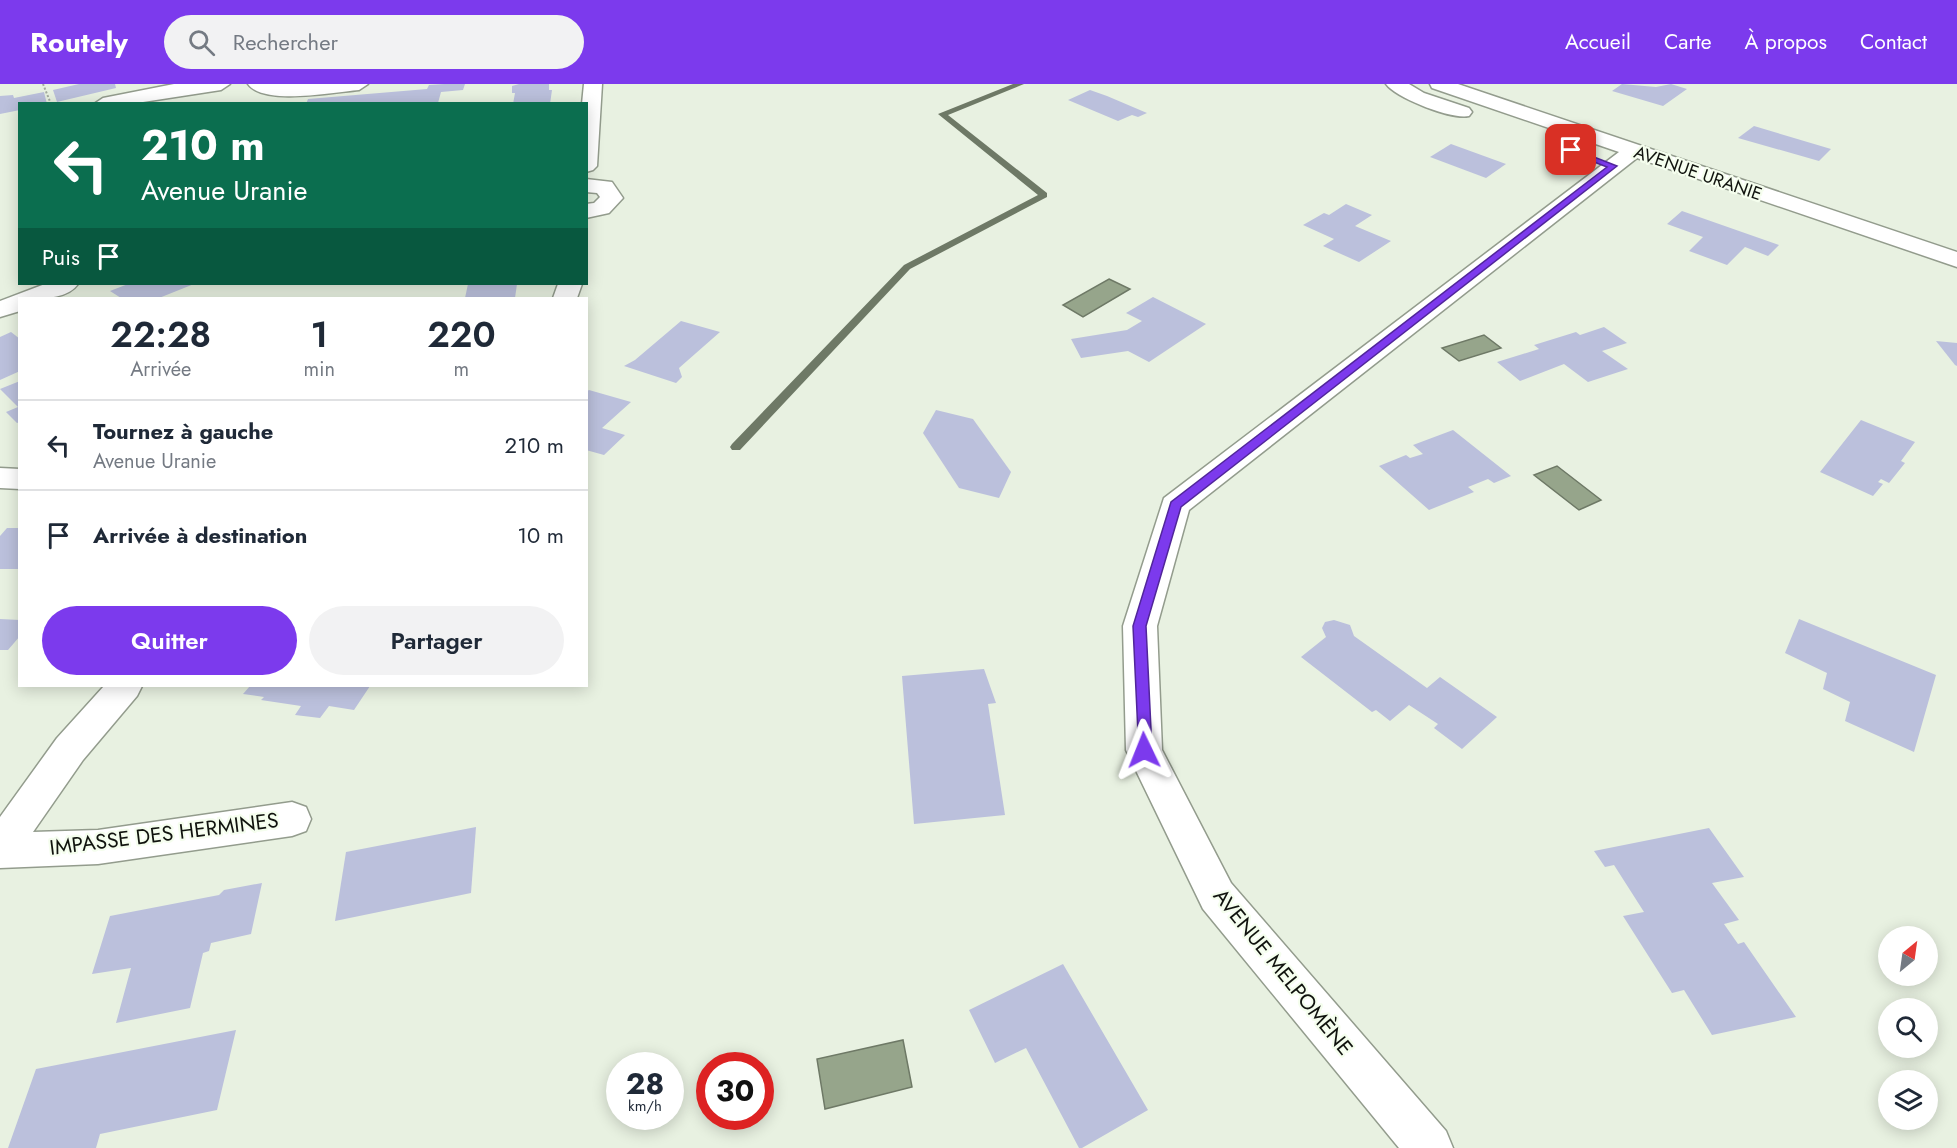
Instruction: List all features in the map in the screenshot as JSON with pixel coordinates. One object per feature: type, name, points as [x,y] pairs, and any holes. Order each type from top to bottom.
[{"type":"street","points":[[112,102],[155,92],[221,84]]},
{"type":"street","points":[[257,84],[275,91],[359,84]]},
{"type":"street","points":[[588,143],[593,84]]},
{"type":"street","points":[[1395,84],[1417,97],[1561,146]]},
{"type":"street","name":"AVENUE URANIE","points":[[1439,84],[1613,158],[1957,260]]},
{"type":"street","name":"AVENUE MELPOMÈNE","points":[[1429,1148],[1217,896],[1144,750],[1140,626],[1175,505],[1613,158]]},
{"type":"street","points":[[588,185],[604,187],[612,198],[601,208],[588,211]]},
{"type":"street","points":[[32,297],[63,285]]},
{"type":"street","points":[[0,310],[18,304]]},
{"type":"street","points":[[0,478],[18,479]]},
{"type":"street","points":[[0,850],[70,749],[124,687]]},
{"type":"street","name":"IMPASSE DES HERMINES","points":[[0,850],[98,847],[292,819]]},
{"type":"path","points":[[43,84],[50,102]]},
{"type":"shaded area","points":[[1109,279],[1130,289],[1083,317],[1063,305]]},
{"type":"shaded area","points":[[1484,335],[1501,348],[1459,361],[1442,348]]},
{"type":"shaded area","points":[[1557,466],[1601,500],[1579,510],[1534,475]]},
{"type":"shaded area","points":[[903,1040],[912,1087],[825,1109],[817,1059]]},
{"type":"building","points":[[79,84],[115,84],[116,88],[57,102],[53,90]]},
{"type":"building","points":[[465,84],[463,90],[441,92],[438,102],[307,102],[308,99],[427,89],[429,85]]},
{"type":"building","points":[[549,84],[549,90],[552,90],[550,102],[513,102],[515,93],[512,93],[512,86]]},
{"type":"building","points":[[1622,84],[1656,87],[1671,84],[1687,89],[1663,106],[1612,91]]},
{"type":"building","points":[[1090,90],[1147,113],[1138,117],[1132,115],[1118,121],[1068,100]]},
{"type":"building","points":[[44,92],[46,102],[18,102],[18,110],[0,114],[0,96],[13,95],[14,98]]},
{"type":"building","points":[[1754,126],[1831,149],[1819,161],[1738,138]]},
{"type":"building","points":[[1451,144],[1506,164],[1486,178],[1430,157]]},
{"type":"building","points":[[1346,204],[1372,215],[1355,226],[1391,241],[1359,262],[1323,246],[1334,239],[1303,225],[1324,213],[1329,215]]},
{"type":"building","points":[[1682,211],[1779,245],[1768,256],[1745,247],[1727,265],[1689,251],[1703,237],[1667,224]]},
{"type":"building","points":[[125,285],[192,285],[162,297],[119,297],[110,291]]},
{"type":"building","points":[[468,285],[517,285],[515,297],[465,297]]},
{"type":"building","points":[[1153,297],[1206,324],[1149,362],[1128,351],[1081,358],[1071,339],[1127,330],[1142,321],[1126,313]]},
{"type":"building","points":[[681,321],[720,332],[679,368],[682,377],[676,383],[624,366],[635,360]]},
{"type":"building","points":[[1604,327],[1627,343],[1602,351],[1628,369],[1588,382],[1564,364],[1520,381],[1497,362],[1539,349],[1534,345],[1576,332],[1580,335]]},
{"type":"building","points":[[11,332],[18,337],[18,372],[0,380],[0,337]]},
{"type":"building","points":[[1936,341],[1957,343],[1957,366],[1955,365]]},
{"type":"building","points":[[18,382],[18,407],[0,389]]},
{"type":"building","points":[[588,391],[631,402],[602,428],[625,435],[604,455],[588,451]]},
{"type":"building","points":[[18,407],[18,423],[17,423],[6,412]]},
{"type":"building","points":[[936,410],[973,419],[1011,472],[999,498],[959,488],[923,433]]},
{"type":"building","points":[[1861,420],[1915,442],[1901,461],[1905,463],[1889,483],[1881,479],[1878,482],[1883,484],[1873,496],[1820,472]]},
{"type":"building","points":[[1453,430],[1511,476],[1494,483],[1488,479],[1468,487],[1474,492],[1429,510],[1379,466],[1406,455],[1410,458],[1423,454],[1413,445]]},
{"type":"building","points":[[7,528],[18,528],[18,569],[0,569],[0,536]]},
{"type":"building","points":[[0,619],[18,620],[18,638],[8,650],[0,650]]},
{"type":"building","points":[[1799,619],[1936,675],[1914,752],[1845,721],[1850,702],[1823,689],[1827,673],[1785,653]]},
{"type":"building","points":[[1334,620],[1350,625],[1354,636],[1427,688],[1440,677],[1497,717],[1462,749],[1434,728],[1438,724],[1409,705],[1390,721],[1376,710],[1372,712],[1301,657],[1326,637],[1322,628],[1325,622]]},
{"type":"building","points":[[984,669],[996,703],[988,704],[1005,815],[914,824],[902,676]]},
{"type":"building","points":[[249,687],[369,687],[354,710],[329,706],[320,718],[295,715],[301,706],[261,700],[264,697],[243,694]]},
{"type":"building","points":[[476,827],[471,893],[335,921],[346,852]]},
{"type":"building","points":[[1709,828],[1744,877],[1712,883],[1739,920],[1724,924],[1738,944],[1744,942],[1796,1017],[1712,1035],[1684,990],[1672,993],[1623,916],[1644,912],[1614,865],[1605,867],[1594,851]]},
{"type":"building","points":[[262,883],[251,934],[211,943],[209,951],[203,953],[190,1008],[116,1023],[131,968],[92,974],[110,916],[219,895],[224,890]]},
{"type":"building","points":[[1063,964],[1148,1110],[1082,1148],[1079,1148],[1026,1048],[995,1063],[969,1010]]},
{"type":"building","points":[[236,1030],[217,1110],[100,1134],[96,1148],[8,1148],[36,1069]]},
{"type":"waterway","points":[[736,447],[907,267],[1044,195],[942,114],[1020,84]]},
{"type":"route","points":[[1144,750],[1140,626],[1175,505],[1613,166],[1571,150]]}]
